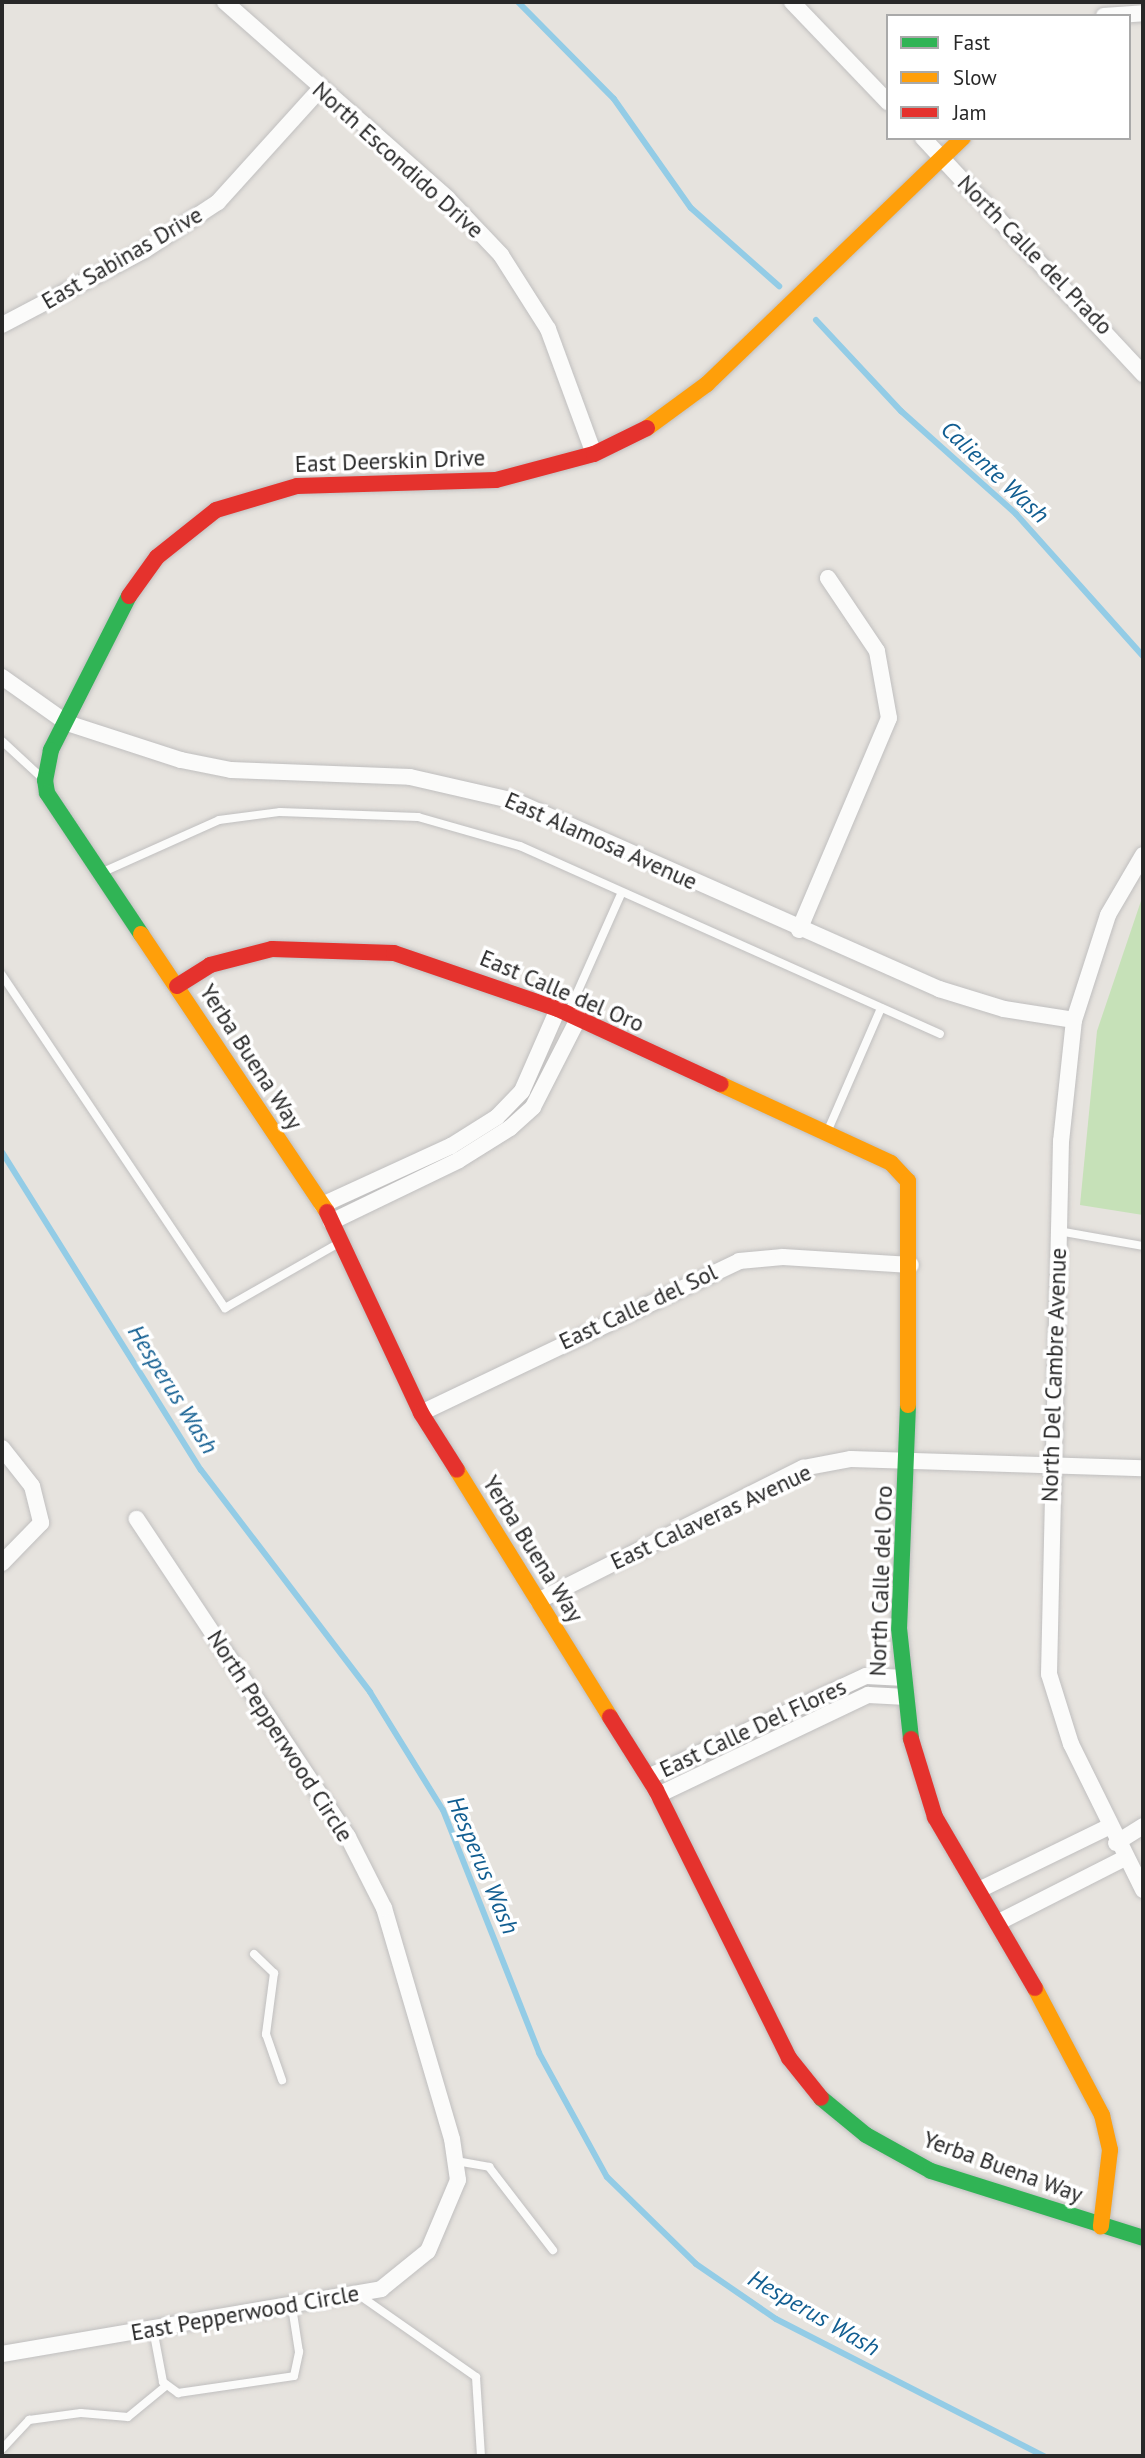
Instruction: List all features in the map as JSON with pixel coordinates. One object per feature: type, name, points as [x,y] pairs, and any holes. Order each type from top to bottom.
[{"type":"street","name":"North Escondido Drive","points":[[225,2],[320,89],[447,198],[501,255],[548,329],[594,454]]},
{"type":"street","points":[[792,2],[886,100]]},
{"type":"street","name":"East Sabinas Drive","points":[[2,325],[145,250],[218,202],[320,89]]},
{"type":"street","name":"North Calle del Prado","points":[[925,140],[1143,374]]},
{"type":"street","name":"East Deerskin Drive","points":[[67,723],[131,593],[157,558],[216,510],[297,486],[496,480],[594,454],[680,409],[961,140]]},
{"type":"street","points":[[799,930],[889,718],[877,652],[828,578]]},
{"type":"street","name":"East Alamosa Avenue","points":[[2,677],[67,723],[129,747],[231,770],[348,772],[478,790],[550,815],[799,930],[939,989],[1004,1009],[1074,1020]]},
{"type":"street","points":[[45,780],[48,757],[67,723]]},
{"type":"street","name":"Yerba Buena Way","points":[[45,780],[101,873],[322,1205],[421,1413],[659,1796],[789,2058],[819,2097],[866,2135],[931,2171],[1143,2238]]},
{"type":"street","name":"North Del Cambre Avenue","points":[[1143,855],[1108,915],[1074,1020],[1058,1231],[1049,1466],[1049,1674],[1108,1826],[1143,1890]]},
{"type":"street","name":"East Calle del Oro","points":[[177,986],[243,954],[347,949],[440,965],[568,1014],[891,1163],[908,1181]]},
{"type":"street","points":[[322,1205],[451,1146],[498,1117],[522,1091],[568,1014]]},
{"type":"street","points":[[331,1222],[460,1160],[510,1128],[533,1107],[568,1014]]},
{"type":"street","name":"North Calle del Oro","points":[[908,1181],[911,1265],[908,1459],[900,1678],[912,1753],[935,1817],[981,1889],[1102,2115],[1110,2150],[1101,2226]]},
{"type":"street","name":"East Calle del Sol","points":[[421,1413],[739,1261],[783,1256],[911,1265]]},
{"type":"street","points":[[2,1448],[32,1486],[41,1524],[2,1563]]},
{"type":"street","name":"East Calaveras Avenue","points":[[538,1601],[803,1468],[851,1459],[908,1459],[1143,1468]]},
{"type":"street","name":"North Pepperwood Circle","points":[[137,1519],[348,1837],[403,1964]]},
{"type":"street","name":"East Calle Del Flores","points":[[648,1777],[866,1676],[900,1678]]},
{"type":"street","name":"East Calle Del Flores","points":[[659,1796],[868,1695],[902,1697]]},
{"type":"street","points":[[981,1889],[1108,1826]]},
{"type":"street","points":[[1116,1843],[1143,1826]]},
{"type":"street","points":[[999,1922],[1125,1858]]},
{"type":"street","name":"East Pepperwood Circle","points":[[2,2354],[359,2295],[381,2289],[428,2251],[456,2188],[456,2161],[403,1964]]},
{"type":"lane","points":[[2,741],[45,780]]},
{"type":"lane","points":[[101,873],[219,820],[345,811],[418,817],[484,832],[940,1034]]},
{"type":"lane","points":[[568,1014],[622,891]]},
{"type":"lane","points":[[2,975],[225,1308],[341,1242]]},
{"type":"lane","points":[[826,1135],[881,1007]]},
{"type":"lane","points":[[1058,1231],[1143,1245]]},
{"type":"lane","points":[[254,1954],[274,1973],[266,2034],[282,2080]]},
{"type":"lane","points":[[456,2161],[489,2167],[553,2250]]},
{"type":"lane","points":[[359,2295],[476,2377],[481,2456]]},
{"type":"lane","points":[[153,2329],[167,2385],[178,2393],[295,2376],[299,2352],[292,2307]]},
{"type":"lane","points":[[2,2449],[29,2420],[81,2413],[128,2417],[167,2385]]},
{"type":"green space","points":[[1143,895],[1143,1215],[1080,1205],[1097,1031]]},
{"type":"waterway","name":"Caliente Wash","points":[[518,2],[614,99],[691,208],[779,286]]},
{"type":"waterway","name":"Caliente Wash","points":[[816,320],[901,411],[1016,514],[1143,656]]},
{"type":"waterway","name":"Hesperus Wash","points":[[2,1152],[201,1470],[370,1692],[443,1810],[539,2053],[607,2177],[696,2264],[776,2319],[1044,2456]]},
{"type":"traffic: fast","points":[[129,596],[51,750],[45,780],[47,793],[141,934]]},
{"type":"traffic: fast","points":[[908,1405],[899,1628],[911,1739]]},
{"type":"traffic: fast","points":[[821,2098],[866,2135],[931,2171],[1143,2238]]},
{"type":"traffic: slow","points":[[647,428],[707,384],[961,140]]},
{"type":"traffic: slow","points":[[141,934],[327,1212]]},
{"type":"traffic: slow","points":[[720,1084],[891,1163],[908,1181],[908,1405]]},
{"type":"traffic: slow","points":[[457,1470],[610,1717]]},
{"type":"traffic: slow","points":[[1035,1988],[1102,2115],[1110,2150],[1101,2226]]},
{"type":"traffic: jam","points":[[129,596],[157,557],[216,510],[297,486],[496,480],[594,454],[647,428]]},
{"type":"traffic: jam","points":[[177,986],[210,965],[272,949],[394,953],[558,1009],[720,1084]]},
{"type":"traffic: jam","points":[[327,1212],[421,1413],[457,1470]]},
{"type":"traffic: jam","points":[[610,1717],[656,1790],[789,2058],[821,2098]]},
{"type":"traffic: jam","points":[[911,1739],[935,1817],[1035,1988]]}]
